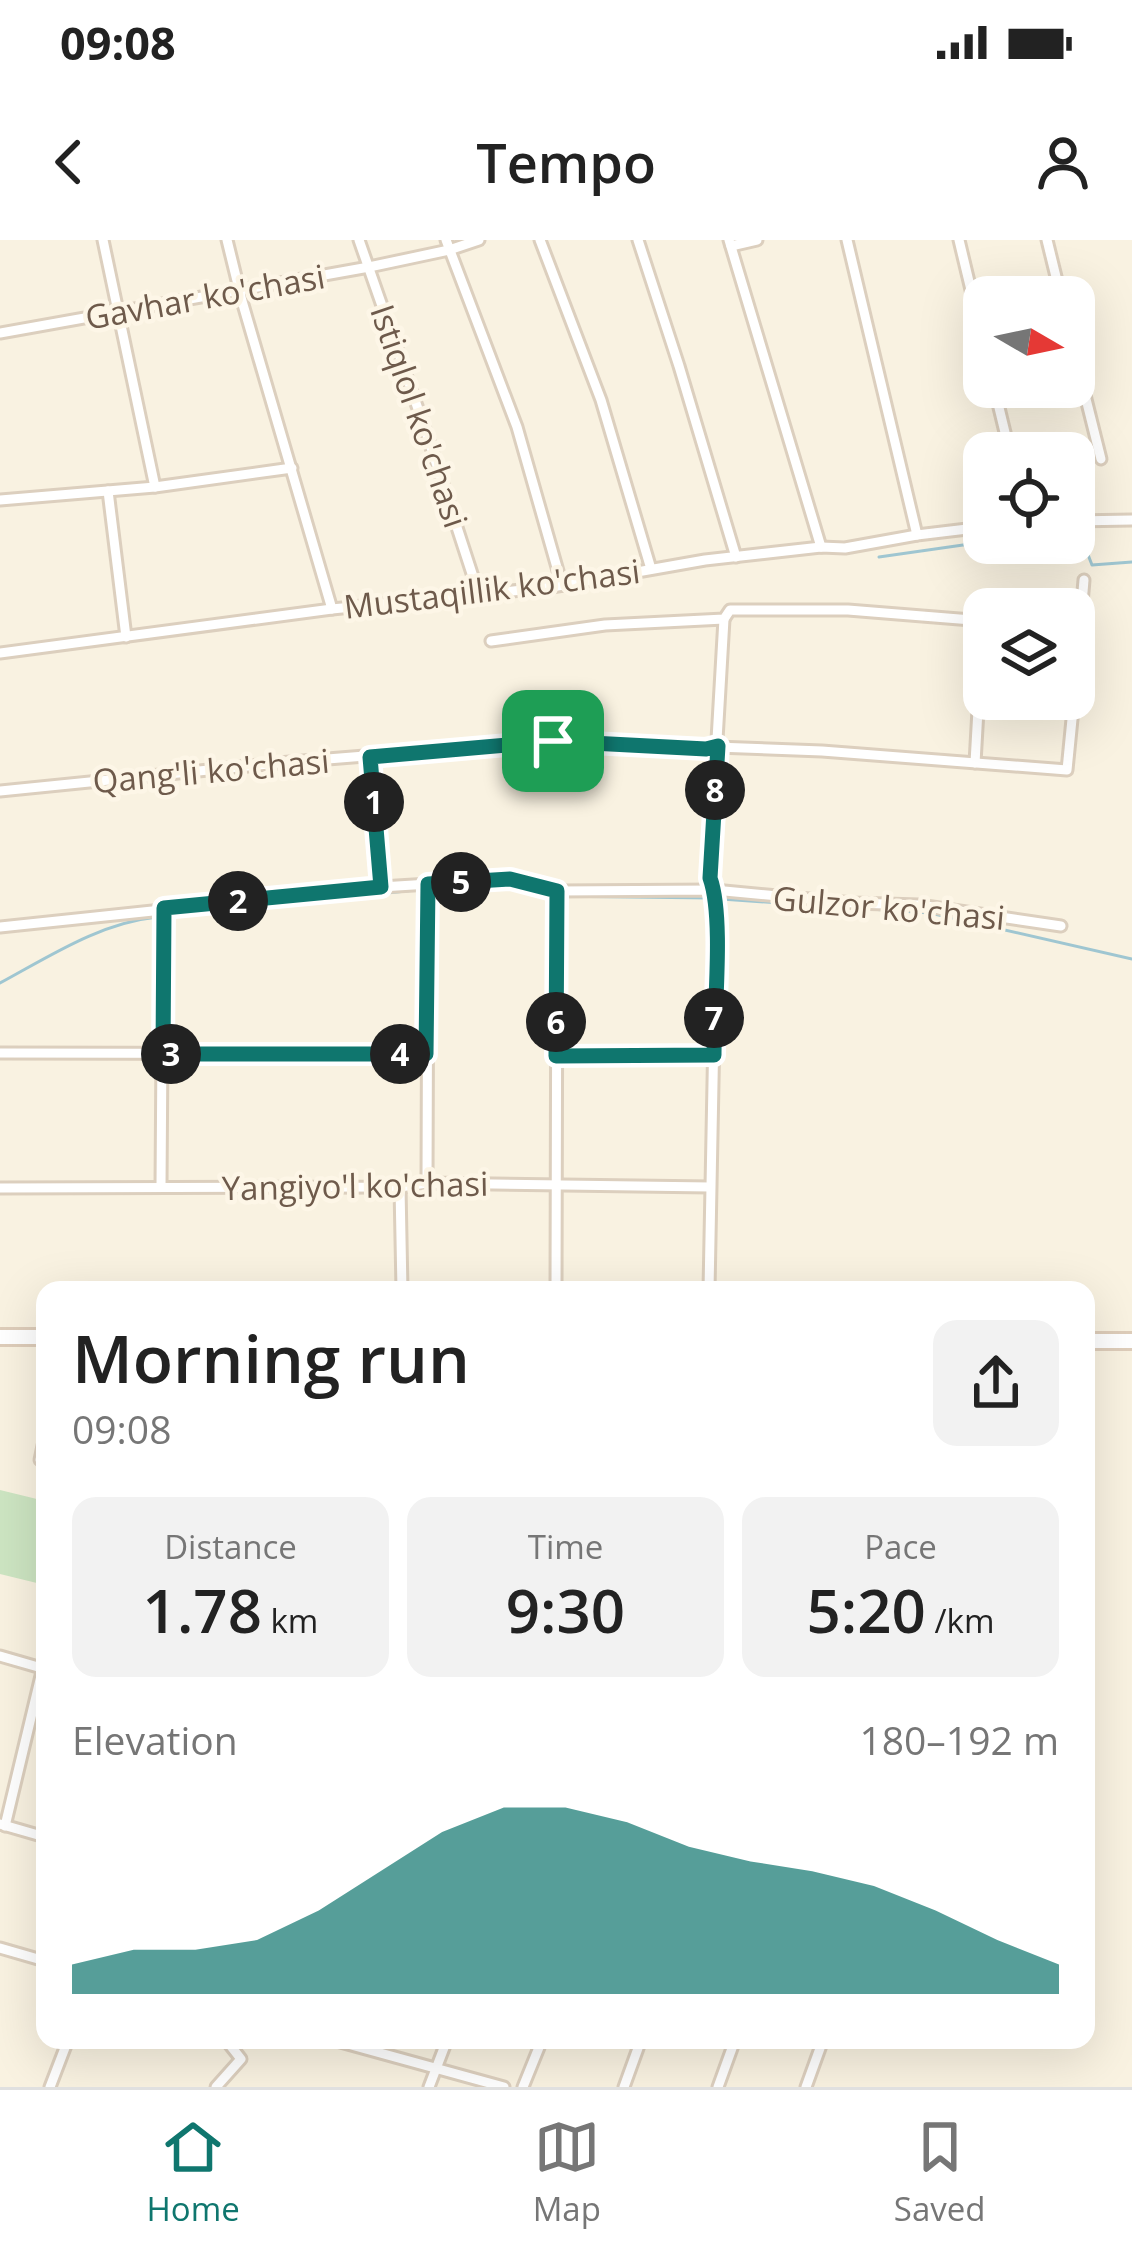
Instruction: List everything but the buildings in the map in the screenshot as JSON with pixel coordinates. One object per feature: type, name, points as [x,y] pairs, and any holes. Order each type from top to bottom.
[{"type":"main road","points":[[0,1337],[36,1337]]},
{"type":"main road","points":[[1095,1341],[1132,1341]]},
{"type":"street","points":[[103,240],[155,487]]},
{"type":"street","points":[[227,240],[332,609]]},
{"type":"street","name":"Istiqlol ko'chasi","points":[[359,240],[478,592]]},
{"type":"street","name":"Gavhar ko'chasi","points":[[0,333],[369,268],[479,240]]},
{"type":"street","points":[[540,240],[601,400],[651,569]]},
{"type":"street","points":[[638,240],[736,556]]},
{"type":"street","points":[[757,240],[730,243],[821,548]]},
{"type":"street","points":[[847,240],[917,535]]},
{"type":"street","points":[[959,240],[968,276]]},
{"type":"street","points":[[1046,240],[1055,276]]},
{"type":"street","points":[[447,245],[518,427],[562,585]]},
{"type":"street","points":[[1088,408],[1101,459]]},
{"type":"street","points":[[0,500],[155,487],[292,468]]},
{"type":"street","points":[[108,491],[127,637]]},
{"type":"street","points":[[1095,521],[1132,520]]},
{"type":"street","name":"Mustaqillik ko'chasi","points":[[0,653],[332,609],[562,585],[736,556],[845,548],[963,530]]},
{"type":"street","points":[[1083,588],[1084,580]]},
{"type":"street","name":"Mustaqillik ko'chasi","points":[[491,641],[605,625],[724,619],[730,610],[848,610],[963,619]]},
{"type":"street","points":[[709,1281],[716,927],[710,878],[724,619]]},
{"type":"street","points":[[975,764],[977,720]]},
{"type":"street","name":"Qang'li ko'chasi","points":[[0,791],[553,741],[718,746],[1067,770],[1072,720]]},
{"type":"street","points":[[370,757],[381,887]]},
{"type":"street","name":"Gulzor ko'chasi","points":[[0,926],[381,887],[510,879],[557,891],[714,890],[919,905],[1061,926]]},
{"type":"street","points":[[427,1184],[428,884]]},
{"type":"street","points":[[556,1281],[557,891]]},
{"type":"street","points":[[161,1187],[164,908]]},
{"type":"street","points":[[0,1053],[426,1054]]},
{"type":"street","points":[[556,1056],[714,1055]]},
{"type":"street","points":[[400,1187],[402,1281]]},
{"type":"street","name":"Yangiyo'l ko'chasi","points":[[0,1188],[710,1187]]},
{"type":"street","points":[[0,1656],[36,1663]]},
{"type":"street","points":[[36,1696],[3,1825],[36,1834]]},
{"type":"street","points":[[0,1948],[36,1958]]},
{"type":"street","points":[[50,2087],[65,2049]]},
{"type":"street","points":[[216,2087],[241,2059],[233,2049]]},
{"type":"street","points":[[371,2049],[504,2087]]},
{"type":"street","points":[[429,2087],[444,2049]]},
{"type":"street","points":[[524,2087],[539,2049]]},
{"type":"street","points":[[623,2087],[638,2049]]},
{"type":"street","points":[[718,2087],[732,2049]]},
{"type":"street","points":[[806,2087],[820,2049]]},
{"type":"green space","points":[[0,1490],[36,1499],[36,1583],[0,1574]]},
{"type":"waterway","points":[[879,557],[963,545]]},
{"type":"waterway","points":[[1092,564],[1132,562]]},
{"type":"waterway","points":[[167,916],[444,887]]},
{"type":"waterway","points":[[524,887],[550,896],[711,898]]},
{"type":"waterway","points":[[721,899],[930,913],[1132,959]]},
{"type":"waterway","points":[[0,983],[95,933],[157,917]]},
{"type":"route","points":[[553,741],[718,746],[710,878],[716,927],[714,1055],[556,1056],[557,891],[510,879],[428,884],[426,1054],[163,1054],[164,908],[381,887],[370,757],[553,741]]}]
